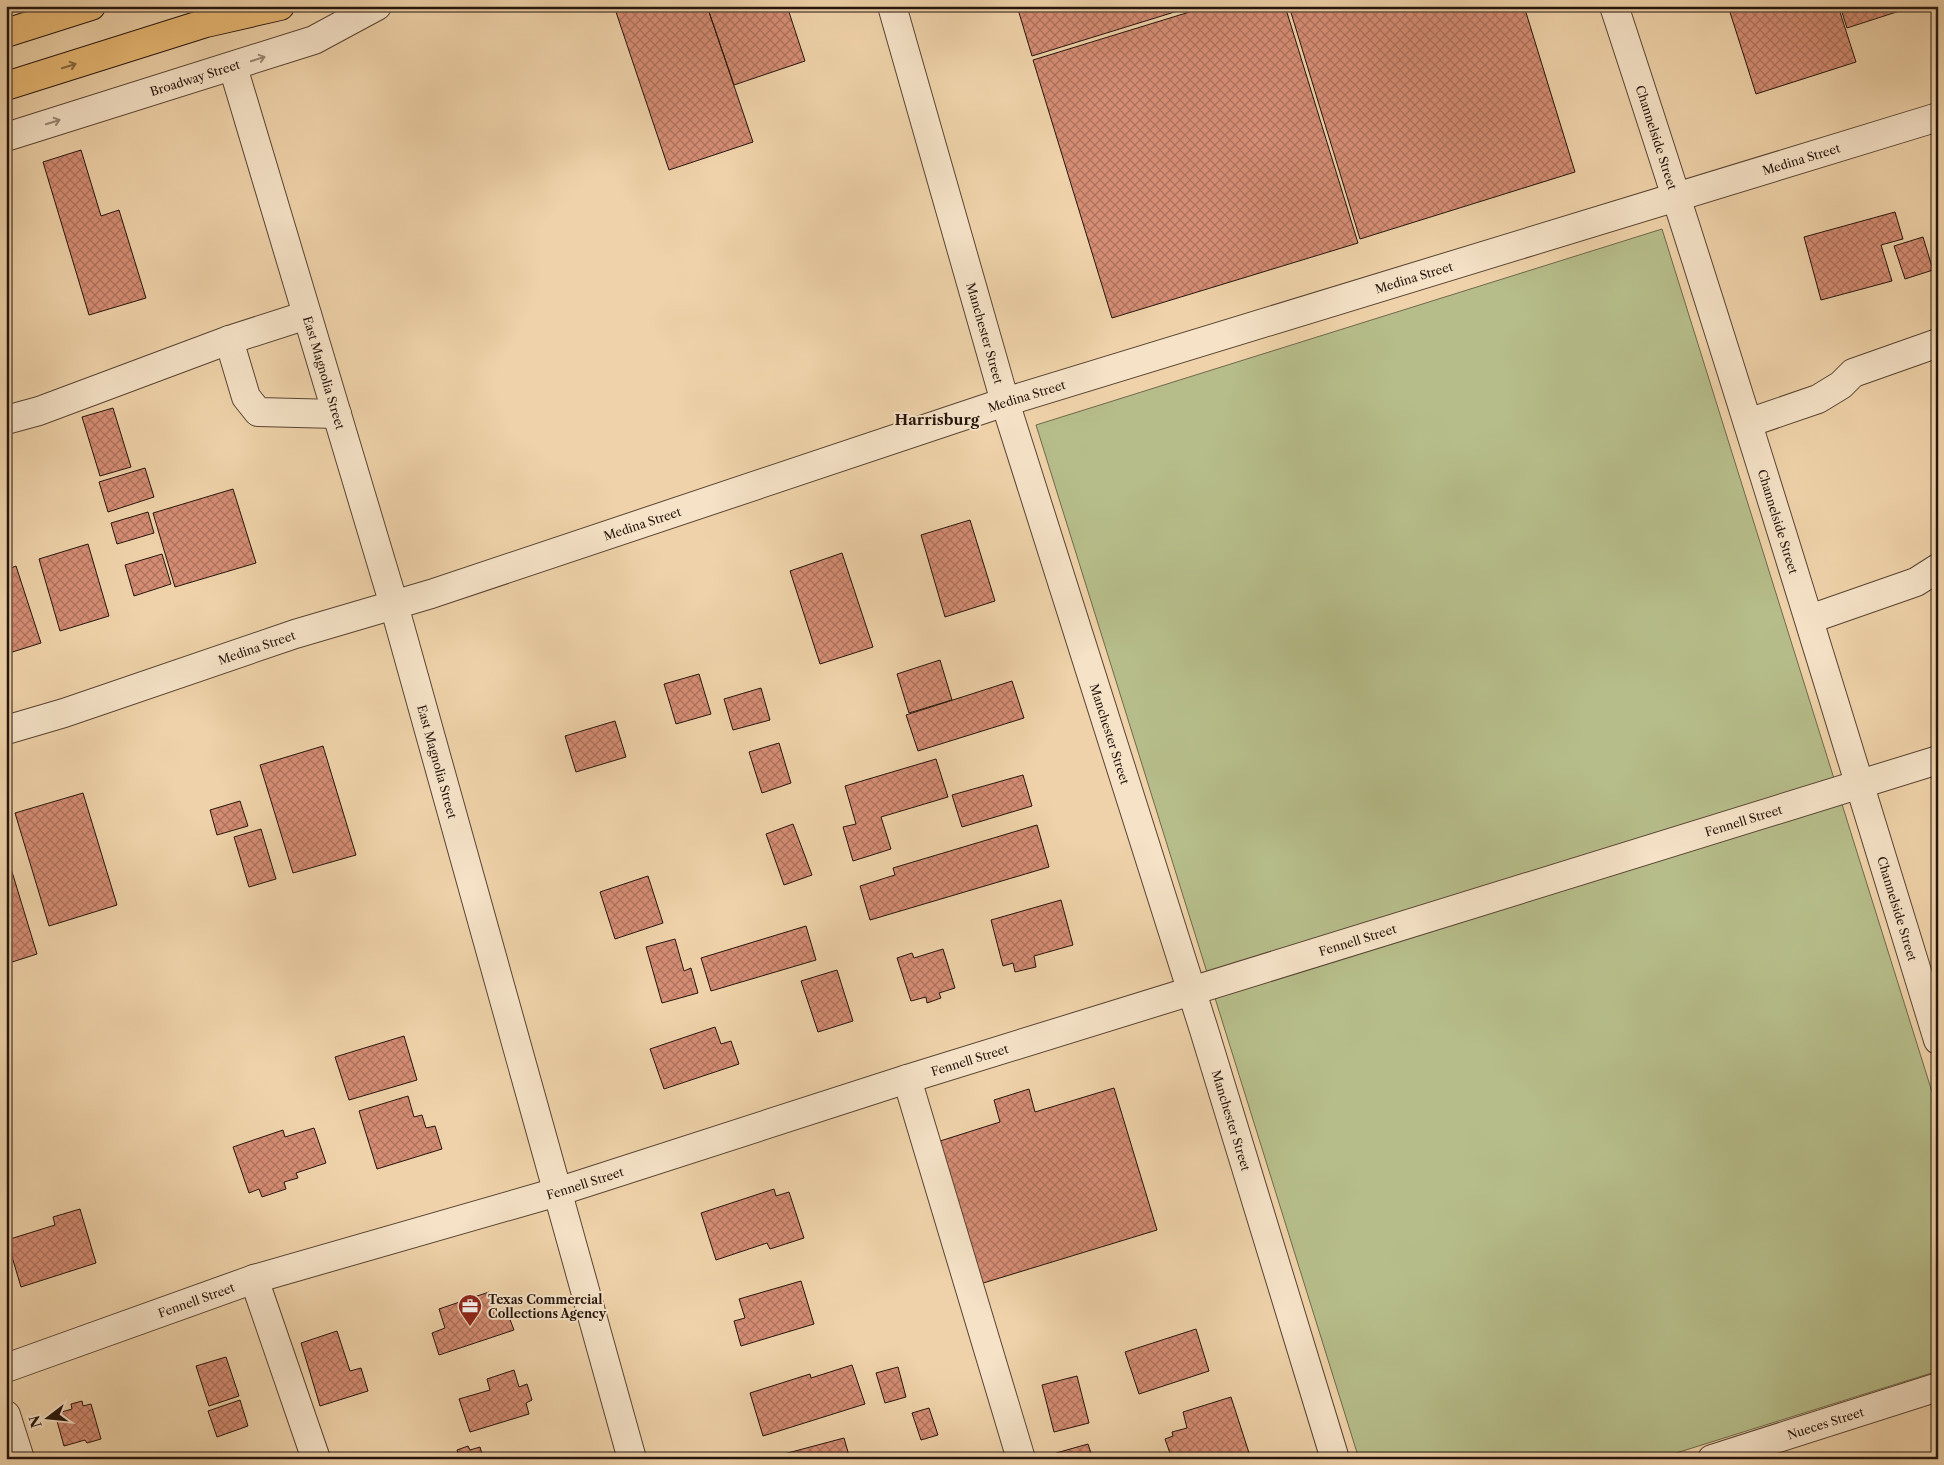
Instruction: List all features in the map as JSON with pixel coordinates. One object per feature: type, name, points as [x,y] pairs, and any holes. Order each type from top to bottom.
[{"type":"main road","points":[[6,33],[91,6]]},
{"type":"main road","points":[[6,86],[206,24],[280,6]]},
{"type":"street","name":"Broadway Street","points":[[6,137],[314,40],[377,6]]},
{"type":"street","name":"Manchester Street","points":[[892,6],[1004,402],[1192,990],[1335,1459]]},
{"type":"street","name":"Channelside Street","points":[[1614,6],[1677,197],[1810,619],[1938,1040]]},
{"type":"street","name":"East Magnolia Street","points":[[233,67],[394,604],[632,1459]]},
{"type":"street","name":"Medina Street","points":[[6,730],[64,713],[295,634],[459,585],[1004,402],[1938,117]]},
{"type":"street","points":[[6,420],[38,411],[229,340],[307,315]]},
{"type":"street","points":[[229,340],[246,397],[258,412],[337,414]]},
{"type":"street","points":[[1748,423],[1818,399],[1841,385],[1853,373],[1938,343]]},
{"type":"street","points":[[1810,619],[1916,582],[1938,568]]},
{"type":"street","name":"Fennell Street","points":[[6,1368],[254,1279],[558,1192],[907,1078],[1938,760]]},
{"type":"street","points":[[907,1078],[1021,1459]]},
{"type":"street","points":[[254,1279],[316,1459]]},
{"type":"street","name":"Nueces Street","points":[[1712,1459],[1938,1387]]},
{"type":"street","points":[[6,1414],[20,1459]]},
{"type":"green space","points":[[1662,229],[1938,1111],[1938,1371],[1657,1459],[1359,1459],[1036,425]]},
{"type":"building","points":[[614,6],[707,6],[753,142],[669,170]]},
{"type":"building","points":[[707,6],[787,6],[805,61],[734,85]]},
{"type":"building","points":[[1017,6],[1194,6],[1032,56]]},
{"type":"building","points":[[1209,6],[1285,6],[1358,243],[1112,318],[1033,60]]},
{"type":"building","points":[[1289,6],[1524,6],[1575,172],[1360,239]]},
{"type":"building","points":[[1728,6],[1838,6],[1856,62],[1756,94]]},
{"type":"building","points":[[1840,6],[1915,6],[1847,28]]},
{"type":"building","points":[[81,150],[101,216],[119,210],[146,298],[89,315],[43,162]]},
{"type":"building","points":[[1895,212],[1903,239],[1881,245],[1892,281],[1821,300],[1804,237]]},
{"type":"building","points":[[1923,237],[1933,270],[1905,279],[1894,246]]},
{"type":"building","points":[[113,408],[131,467],[100,476],[82,417]]},
{"type":"building","points":[[145,468],[154,497],[108,512],[99,482]]},
{"type":"building","points":[[233,489],[256,563],[175,587],[153,513]]},
{"type":"building","points":[[148,512],[154,533],[117,544],[111,523]]},
{"type":"building","points":[[970,520],[995,601],[945,617],[921,535]]},
{"type":"building","points":[[88,544],[109,616],[60,631],[39,559]]},
{"type":"building","points":[[842,553],[873,647],[820,664],[790,571]]},
{"type":"building","points":[[162,554],[171,584],[134,596],[125,565]]},
{"type":"building","points":[[16,566],[41,643],[6,654],[6,570]]},
{"type":"building","points":[[940,660],[952,700],[909,713],[897,674]]},
{"type":"building","points":[[699,674],[711,714],[676,724],[664,684]]},
{"type":"building","points":[[1012,681],[1024,718],[918,751],[906,715]]},
{"type":"building","points":[[761,688],[770,720],[733,730],[724,699]]},
{"type":"building","points":[[615,721],[626,757],[576,772],[565,736]]},
{"type":"building","points":[[779,743],[791,783],[762,793],[749,752]]},
{"type":"building","points":[[323,746],[356,855],[293,873],[260,765]]},
{"type":"building","points":[[936,759],[948,797],[881,817],[891,849],[853,861],[843,827],[856,824],[845,786]]},
{"type":"building","points":[[1023,775],[1032,806],[962,827],[952,795]]},
{"type":"building","points":[[83,793],[117,905],[49,926],[15,813]]},
{"type":"building","points":[[240,801],[248,826],[217,835],[210,810]]},
{"type":"building","points":[[793,824],[812,875],[784,885],[766,834]]},
{"type":"building","points":[[1037,825],[1049,867],[870,920],[860,886],[895,875],[893,868]]},
{"type":"building","points":[[261,829],[276,879],[249,887],[234,837]]},
{"type":"building","points":[[6,852],[37,954],[6,964]]},
{"type":"building","points":[[648,876],[663,923],[615,939],[600,892]]},
{"type":"building","points":[[1061,900],[1073,945],[1034,956],[1036,967],[1015,972],[1013,963],[1003,966],[991,920]]},
{"type":"building","points":[[806,926],[816,960],[711,991],[701,958]]},
{"type":"building","points":[[675,939],[684,971],[691,968],[698,993],[662,1003],[646,947]]},
{"type":"building","points":[[943,949],[955,988],[939,993],[941,998],[927,1003],[926,997],[911,1001],[897,958],[912,953],[914,958]]},
{"type":"building","points":[[837,970],[853,1021],[818,1032],[801,981]]},
{"type":"building","points":[[715,1027],[721,1044],[731,1041],[739,1064],[664,1089],[650,1049]]},
{"type":"building","points":[[404,1036],[417,1080],[349,1100],[335,1057]]},
{"type":"building","points":[[1114,1088],[1157,1230],[980,1284],[937,1142],[1000,1122],[994,1100],[1029,1089],[1035,1112]]},
{"type":"building","points":[[408,1096],[414,1117],[422,1115],[426,1128],[435,1126],[442,1149],[377,1169],[359,1111]]},
{"type":"building","points":[[314,1128],[326,1163],[296,1173],[298,1178],[284,1182],[286,1189],[262,1197],[259,1189],[249,1193],[233,1147],[283,1130],[285,1137]]},
{"type":"building","points":[[774,1189],[776,1196],[789,1192],[804,1238],[770,1249],[767,1243],[716,1260],[701,1213]]},
{"type":"building","points":[[80,1209],[96,1263],[21,1287],[7,1240],[55,1225],[53,1217]]},
{"type":"building","points":[[801,1281],[814,1324],[741,1346],[734,1321],[745,1318],[739,1299]]},
{"type":"building","points":[[489,1292],[496,1313],[506,1309],[514,1330],[439,1355],[432,1333],[445,1328],[439,1309]]},
{"type":"building","points":[[1196,1329],[1209,1371],[1139,1394],[1125,1352]]},
{"type":"building","points":[[337,1331],[350,1371],[361,1368],[368,1391],[320,1406],[301,1343]]},
{"type":"building","points":[[226,1357],[239,1396],[209,1406],[196,1366]]},
{"type":"building","points":[[852,1365],[865,1404],[763,1436],[750,1393],[810,1374],[811,1378]]},
{"type":"building","points":[[898,1367],[906,1397],[885,1403],[876,1373]]},
{"type":"building","points":[[514,1370],[519,1387],[527,1384],[532,1400],[526,1403],[529,1414],[470,1432],[459,1399],[490,1390],[487,1379]]},
{"type":"building","points":[[1077,1376],[1089,1423],[1054,1432],[1042,1385]]},
{"type":"building","points":[[1231,1397],[1250,1456],[1242,1459],[1172,1459],[1165,1439],[1173,1436],[1172,1432],[1187,1428],[1183,1412]]},
{"type":"building","points":[[240,1400],[248,1426],[217,1437],[208,1411]]},
{"type":"building","points":[[82,1401],[83,1406],[91,1404],[101,1439],[87,1443],[85,1440],[64,1446],[55,1414],[72,1409],[71,1404]]},
{"type":"building","points":[[929,1408],[938,1435],[921,1440],[912,1413]]},
{"type":"building","points":[[844,1438],[850,1459],[781,1459],[780,1455]]},
{"type":"building","points":[[1088,1444],[1093,1459],[1058,1459],[1056,1453]]},
{"type":"building","points":[[468,1446],[470,1450],[480,1447],[483,1457],[489,1455],[490,1459],[449,1459],[459,1456],[457,1450]]},
{"type":"place","name":"Texas Commercial Collections Agency","points":[[470,1327]]},
{"type":"district","name":"Harrisburg","points":[[937,419]]}]
